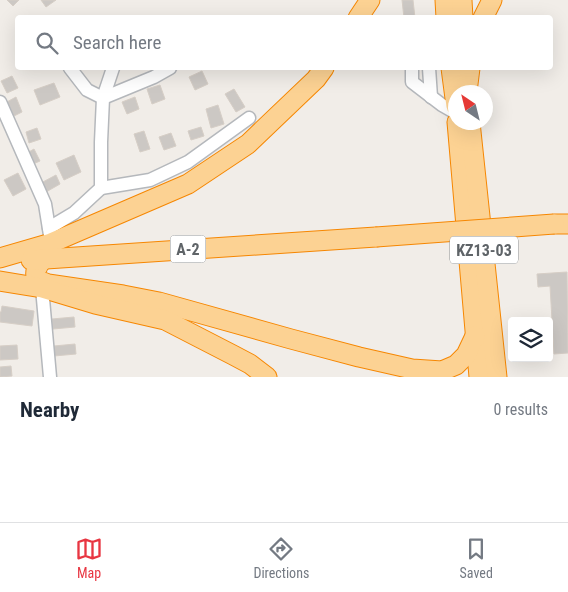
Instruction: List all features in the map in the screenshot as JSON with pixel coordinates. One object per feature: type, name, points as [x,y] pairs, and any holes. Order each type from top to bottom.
[{"type":"highway","points":[[360,15],[370,0]]},
{"type":"highway","points":[[445,0],[446,15]]},
{"type":"highway","points":[[462,0],[463,15]]},
{"type":"highway","points":[[484,15],[492,0]]},
{"type":"highway","points":[[0,258],[48,243],[188,184],[248,144],[316,80],[323,70]]},
{"type":"highway","points":[[451,70],[453,85]]},
{"type":"highway","points":[[467,85],[468,70]]},
{"type":"highway","name":"KZ13-03","points":[[458,130],[481,328],[497,377]]},
{"type":"highway","name":"KZ13-03","points":[[470,130],[481,328],[479,377]]},
{"type":"highway","name":"A-2","points":[[0,263],[48,243],[376,237],[561,224]]},
{"type":"highway","points":[[48,243],[36,269],[37,277],[40,281],[48,284],[159,302],[299,342],[412,369],[442,371],[456,365],[466,355],[481,328]]},
{"type":"highway","points":[[0,281],[42,288],[95,304],[165,320],[250,371],[267,377]]},
{"type":"street","points":[[72,70],[87,90],[103,98],[166,70]]},
{"type":"street","points":[[101,188],[103,98],[112,70]]},
{"type":"street","points":[[412,70],[412,82],[448,109]]},
{"type":"street","points":[[429,70],[431,97]]},
{"type":"street","points":[[0,102],[45,204],[48,243]]},
{"type":"street","points":[[48,243],[74,213],[101,188],[150,180],[188,162],[249,118]]},
{"type":"street","points":[[42,288],[50,377]]},
{"type":"building","points":[[7,0],[19,0],[13,6]]},
{"type":"building","points":[[41,0],[56,0],[46,7]]},
{"type":"building","points":[[402,0],[413,0],[415,15],[404,15]]},
{"type":"building","points":[[202,71],[208,84],[195,90],[189,77]]},
{"type":"building","points":[[12,76],[18,88],[7,93],[1,81]]},
{"type":"building","points":[[54,83],[60,97],[40,105],[34,90]]},
{"type":"building","points":[[160,85],[165,99],[152,104],[147,89]]},
{"type":"building","points":[[234,89],[245,107],[236,112],[225,94]]},
{"type":"building","points":[[16,97],[22,112],[12,117],[5,103]]},
{"type":"building","points":[[135,97],[139,109],[127,114],[122,102]]},
{"type":"building","points":[[218,105],[224,124],[211,128],[206,109]]},
{"type":"building","points":[[201,127],[204,136],[191,140],[188,131]]},
{"type":"building","points":[[37,128],[41,139],[29,143],[26,132]]},
{"type":"building","points":[[144,131],[150,149],[140,152],[134,134]]},
{"type":"building","points":[[171,133],[176,146],[164,150],[159,137]]},
{"type":"building","points":[[34,149],[40,161],[33,164],[27,153]]},
{"type":"building","points":[[74,155],[81,172],[64,180],[56,163]]},
{"type":"building","points":[[18,173],[26,189],[13,196],[4,180]]},
{"type":"building","points":[[56,175],[60,184],[46,192],[41,183]]},
{"type":"building","points":[[567,272],[568,353],[554,354],[550,286],[538,287],[537,274]]},
{"type":"building","points":[[2,306],[34,311],[32,326],[0,322]]},
{"type":"building","points":[[74,317],[75,327],[53,329],[52,319]]},
{"type":"building","points":[[75,344],[76,354],[54,356],[54,346]]},
{"type":"building","points":[[17,345],[18,359],[0,360],[0,346]]},
{"type":"building","points":[[11,366],[12,376],[0,377],[0,367]]}]
